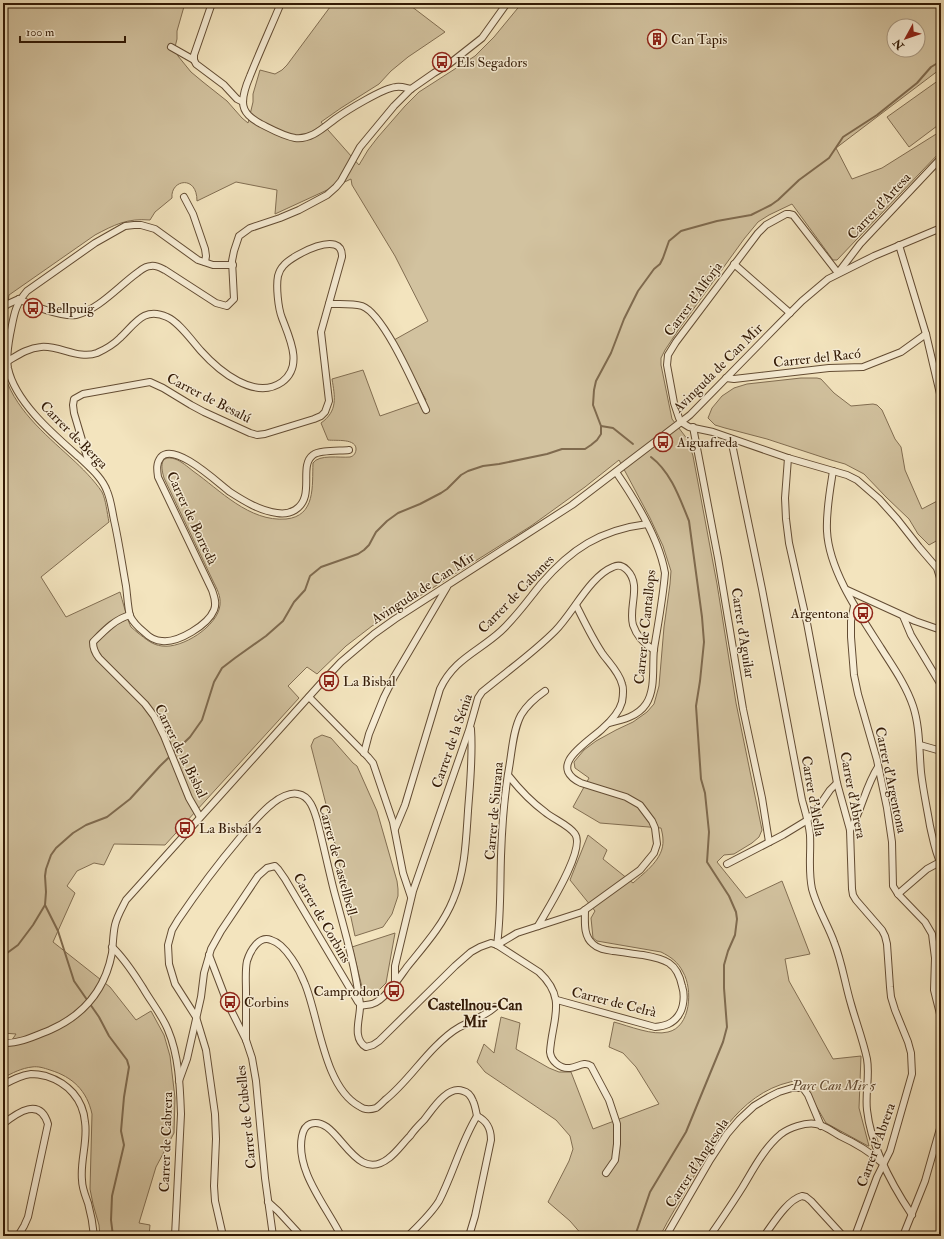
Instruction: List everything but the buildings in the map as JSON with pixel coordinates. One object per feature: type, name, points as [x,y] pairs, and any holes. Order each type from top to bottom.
[{"type":"street","points":[[194,60],[194,55],[212,3]]},
{"type":"street","points":[[282,3],[256,60],[244,92],[243,102],[246,113],[252,119],[283,134],[295,138],[302,138],[318,133],[344,113],[385,90],[398,87],[411,89]]},
{"type":"street","points":[[20,299],[48,311],[75,315],[93,308],[130,278],[146,267],[152,266],[160,267],[216,303],[227,306],[234,299],[234,251],[239,236],[250,228],[299,210],[327,195],[341,181],[360,147],[394,106],[411,89],[449,64],[482,38],[508,3]]},
{"type":"street","points":[[171,47],[194,60],[196,64],[224,86],[237,99],[243,102]]},
{"type":"street","name":"Carrer d'Artesa","points":[[838,273],[860,244],[941,158]]},
{"type":"street","points":[[184,197],[193,214],[205,250],[205,262]]},
{"type":"street","name":"Carrer d'Alforja","points":[[681,422],[676,410],[669,380],[667,362],[668,355],[751,241],[766,225],[786,214],[789,214],[795,218],[838,273]]},
{"type":"street","points":[[3,308],[20,299],[27,291],[94,243],[125,226],[141,225],[155,229],[198,260],[213,266],[233,265]]},
{"type":"street","name":"Avinguda de Can Mir","points":[[3,1044],[14,1042],[43,1032],[68,1021],[91,1000],[105,978],[115,925],[126,900],[341,662],[395,619],[572,505],[690,416],[790,313],[820,285],[838,273],[899,245],[941,228]]},
{"type":"street","name":"Carrer de Besalú","points":[[8,361],[29,349],[41,346],[76,354],[94,354],[109,347],[139,318],[149,314],[160,314],[173,320],[203,353],[221,370],[231,377],[248,385],[265,388],[282,382],[291,372],[293,365],[292,348],[279,308],[278,277],[284,264],[325,243],[332,243],[340,248],[342,251],[342,257],[321,332],[329,401],[325,412],[321,416],[265,434],[257,435],[204,412],[150,382],[83,394],[74,399],[73,405],[74,413],[91,468]]},
{"type":"street","points":[[899,245],[926,334],[941,398]]},
{"type":"street","points":[[734,264],[790,313]]},
{"type":"street","name":"Carrer de Berga","points":[[20,299],[14,310],[8,346],[8,368],[15,385],[29,407],[49,430],[102,480],[111,502],[121,553],[130,615]]},
{"type":"street","points":[[328,304],[350,304],[363,306],[376,317],[390,338],[426,410]]},
{"type":"street","name":"Carrer del Racó","points":[[726,378],[734,379],[829,368],[864,366],[902,352],[926,334]]},
{"type":"street","points":[[681,422],[686,426],[702,429],[788,458],[853,477],[869,489],[897,519],[937,568],[941,581]]},
{"type":"street","name":"Carrer d'Aguilar","points":[[693,428],[769,842]]},
{"type":"street","name":"Carrer d'Alella","points":[[731,439],[764,596],[802,800],[808,819],[810,835],[809,868],[813,891],[835,943],[855,1020],[865,1050],[868,1075],[866,1088],[867,1112],[871,1130],[884,1165],[912,1215]]},
{"type":"street","name":"Carrer de Borredà","points":[[130,615],[137,625],[149,637],[155,640],[170,641],[181,638],[204,623],[214,610],[216,604],[212,590],[158,477],[157,469],[160,458],[169,453],[184,457],[245,501],[267,511],[279,513],[293,511],[302,504],[306,496],[306,471],[309,458],[313,454],[319,452],[349,450]]},
{"type":"street","name":"Carrer d'Abrera","points":[[788,458],[785,504],[789,543],[807,623],[837,783],[850,830],[851,882],[853,895],[882,930],[885,936],[887,944],[891,997],[908,1042],[912,1068],[911,1082],[890,1151],[877,1177],[855,1236]]},
{"type":"street","points":[[833,470],[827,511],[828,540],[836,568],[854,606],[906,688],[915,713],[920,745],[921,774],[925,800],[932,835],[940,863],[927,869],[898,894]]},
{"type":"street","name":"Carrer de Cantallops","points":[[609,723],[624,720],[635,715],[647,703],[654,671],[654,650],[665,573],[660,553],[647,524],[616,472]]},
{"type":"street","name":"Carrer de Cabanes","points":[[395,829],[405,806],[440,689],[454,668],[461,660],[484,645],[501,630],[515,616],[552,572],[584,545],[592,540],[626,527],[647,524]]},
{"type":"street","points":[[937,568],[941,562]]},
{"type":"street","name":"Carrer de la Sénia","points":[[395,983],[395,966],[411,898],[478,698],[482,692],[554,632],[588,589],[602,575],[614,566],[619,565],[624,567],[631,574],[635,588],[632,615],[633,625],[640,640],[654,650]]},
{"type":"street","points":[[364,753],[369,734],[394,677],[448,586]]},
{"type":"street","points":[[846,590],[903,616],[941,630]]},
{"type":"street","points":[[576,605],[590,634],[619,677],[622,684],[623,697],[620,708],[609,723],[574,753],[570,759],[567,769],[570,775],[582,784],[626,797],[640,805],[652,821],[657,837],[657,844],[654,853],[640,870],[585,910],[569,917],[517,933],[497,944],[540,972],[550,984],[557,1000],[556,1018],[550,1044],[550,1057],[553,1061],[564,1067],[570,1068],[584,1064],[591,1066],[609,1100],[616,1124],[617,1144],[615,1160],[606,1173]]},
{"type":"street","name":"Carrer d'Argentona","points":[[854,606],[851,621],[854,675],[887,808],[891,832],[892,882],[898,894],[921,917],[932,934],[935,958],[934,990],[941,1018]]},
{"type":"street","name":"Carrer de la Bisbal","points":[[130,615],[123,617],[109,627],[94,642],[93,648],[99,658],[145,704],[154,716],[164,736],[189,798],[200,817]]},
{"type":"street","points":[[903,616],[911,635],[941,684]]},
{"type":"street","name":"Carrer de Siurana","points":[[497,944],[500,919],[502,825],[515,733],[520,717],[525,708],[545,691]]},
{"type":"street","points":[[308,697],[364,753],[372,763],[380,781],[391,815],[403,873],[411,898]]},
{"type":"street","points":[[360,1006],[372,1004],[378,1001],[395,983],[447,915],[458,887],[462,874],[472,766],[470,725]]},
{"type":"street","points":[[920,745],[941,751]]},
{"type":"street","points":[[850,830],[871,779],[878,768]]},
{"type":"street","points":[[508,775],[529,800],[570,829],[575,834],[577,839],[571,865],[538,926]]},
{"type":"street","points":[[727,864],[808,819],[837,783]]},
{"type":"street","name":"Carrer de Castellbell","points":[[196,1017],[174,984],[169,964],[168,945],[172,930],[181,914],[208,877],[252,823],[271,804],[284,796],[297,794],[305,797],[309,800],[313,807],[350,951],[360,1006],[358,1028],[359,1038],[363,1045],[370,1046],[379,1041],[443,977],[471,952],[491,943],[497,944]]},
{"type":"street","name":"Carrer de Corbins","points":[[179,1081],[187,1059],[204,973],[209,956],[221,931],[253,883],[267,868],[275,866],[285,879],[360,1006]]},
{"type":"street","name":"Carrer de Celrà","points":[[557,1000],[655,1027],[672,1023],[676,1020],[682,1008],[684,995],[682,983],[676,970],[662,959],[605,950],[595,946],[588,939],[586,934],[585,910]]},
{"type":"street","points":[[246,1040],[247,962],[252,949],[256,944],[265,938],[275,941],[289,955],[306,986],[318,1030],[332,1072],[337,1082],[356,1105],[367,1110],[377,1107],[398,1088],[446,1036],[495,1008]]},
{"type":"street","name":"Carrer de Cabrera","points":[[112,947],[124,959],[168,1029],[177,1059],[181,1114],[175,1236]]},
{"type":"street","name":"Carrer de Cubelles","points":[[209,956],[224,996],[246,1040],[252,1058],[256,1081],[264,1178],[273,1236]]},
{"type":"street","points":[[196,1017],[206,1050],[214,1098],[216,1139],[214,1186],[215,1201],[223,1236]]},
{"type":"street","points":[[3,1085],[23,1076],[33,1074],[43,1075],[56,1079],[65,1085],[78,1099],[83,1110],[86,1123],[81,1178],[93,1224],[94,1236]]},
{"type":"street","name":"Carrer d'Anglesola","points":[[666,1236],[722,1141],[739,1120],[754,1106],[779,1092],[792,1088],[803,1088],[808,1095],[821,1126]]},
{"type":"street","points":[[341,1236],[310,1180],[304,1166],[302,1138],[306,1127],[315,1123],[325,1126],[359,1160],[365,1164],[379,1164],[389,1158],[446,1094],[460,1090],[466,1092],[473,1100],[477,1116],[471,1126],[458,1159],[438,1201],[431,1212],[408,1236]]},
{"type":"street","points":[[3,1124],[11,1117],[31,1108],[43,1112],[48,1124],[28,1217],[18,1236]]},
{"type":"street","points":[[469,1236],[475,1216],[491,1140],[489,1127],[483,1119],[477,1116]]},
{"type":"street","points":[[710,1236],[757,1164],[782,1134],[791,1129],[803,1125],[816,1124],[872,1154],[884,1165]]},
{"type":"street","points":[[903,1236],[925,1181],[941,1125]]},
{"type":"street","points":[[764,1236],[787,1206],[794,1199],[802,1196],[811,1201],[843,1236]]},
{"type":"street","points":[[268,1202],[301,1236]]},
{"type":"green space","name":"Parc Can Mir 5","points":[[3,3],[185,3],[177,31],[175,47],[178,56],[191,72],[227,101],[248,123],[253,102],[253,94],[260,70],[275,74],[282,70],[333,3],[407,3],[445,32],[408,57],[391,71],[379,84],[321,122],[359,165],[378,137],[419,92],[475,56],[494,37],[522,3],[941,3],[941,72],[939,70],[836,148],[852,179],[882,168],[941,131],[941,151],[837,260],[833,260],[792,204],[758,222],[679,329],[661,358],[661,365],[672,419],[688,440],[693,456],[717,584],[736,703],[762,830],[759,837],[752,843],[734,854],[724,855],[717,862],[746,898],[782,881],[810,954],[785,959],[789,981],[833,1059],[861,1056],[859,1108],[869,1146],[826,1123],[801,1080],[781,1085],[763,1093],[734,1117],[710,1149],[660,1236],[583,1236],[570,1221],[548,1202],[569,1161],[573,1149],[570,1136],[556,1120],[485,1072],[477,1062],[484,1044],[494,1053],[501,1017],[520,1023],[516,1049],[549,1068],[559,1072],[571,1072],[593,1129],[659,1104],[636,1067],[623,1053],[609,1047],[614,1022],[648,1032],[668,1032],[676,1029],[681,1023],[688,1006],[689,997],[686,979],[679,965],[671,958],[661,952],[597,941],[593,938],[591,918],[595,911],[570,880],[588,835],[607,850],[603,859],[633,883],[653,864],[662,847],[663,838],[661,828],[600,823],[573,807],[589,778],[575,768],[574,762],[584,750],[596,741],[633,722],[647,712],[654,704],[659,686],[671,571],[663,546],[650,518],[619,460],[585,487],[531,526],[372,626],[346,646],[317,674],[307,667],[288,686],[299,698],[165,845],[114,844],[104,865],[94,863],[77,871],[67,886],[75,893],[53,942],[110,987],[136,1020],[151,1011],[164,1035],[170,1056],[175,1098],[174,1133],[156,1167],[139,1223],[150,1225],[149,1236],[100,1236],[99,1225],[90,1189],[92,1114],[87,1098],[78,1086],[66,1077],[39,1067],[25,1068],[3,1078],[3,1053],[16,1034],[3,1033],[3,370],[14,396],[22,408],[40,429],[92,479],[102,492],[109,522],[41,577],[66,617],[120,592],[131,627],[152,643],[162,646],[170,646],[189,640],[206,628],[218,613],[220,602],[217,590],[164,478],[162,463],[164,460],[166,458],[170,458],[180,461],[247,510],[272,519],[296,517],[303,512],[310,498],[312,490],[313,463],[320,458],[325,457],[350,457],[356,452],[355,446],[350,442],[328,440],[321,423],[333,409],[334,392],[332,379],[363,370],[380,416],[426,400],[394,340],[428,321],[395,256],[352,185],[351,179],[275,214],[277,190],[236,182],[197,201],[196,192],[189,183],[179,184],[172,192],[172,198],[155,212],[150,220],[128,221],[108,228],[95,235],[9,295],[3,344]]},
{"type":"green space","points":[[939,80],[941,83],[941,123],[909,147],[887,117]]},
{"type":"green space","points":[[801,378],[821,379],[834,393],[851,406],[873,404],[877,405],[882,410],[895,439],[901,447],[905,470],[922,509],[941,499],[941,537],[938,540],[929,545],[918,534],[909,519],[864,474],[845,464],[767,439],[715,425],[708,418],[712,408],[722,396],[734,388],[747,384]]},
{"type":"green space","points":[[322,735],[331,738],[357,766],[377,811],[397,881],[398,896],[392,914],[383,927],[355,936],[328,812],[311,746],[314,739]]},
{"type":"green space","points":[[395,933],[386,983],[375,994],[364,995],[352,947]]},
{"type":"waterway","points":[[3,956],[18,945],[33,925],[45,905],[46,869],[51,855],[56,848],[73,833],[86,825],[107,817],[130,799],[160,766],[190,737],[202,720],[214,682],[222,668],[266,636],[283,621],[294,602],[305,590],[310,576],[321,567],[358,554],[369,545],[376,532],[387,521],[398,513],[441,493],[461,475],[468,471],[483,466],[547,454],[562,449],[585,449],[591,445],[601,434],[601,426],[593,405],[596,381],[611,353],[624,319],[638,291],[654,269],[660,264],[669,241],[681,231],[717,221],[751,215],[771,205],[799,180],[829,158],[843,137],[877,115],[917,83],[931,67],[941,61]]},
{"type":"waterway","points":[[601,426],[613,428],[633,444]]},
{"type":"waterway","points":[[635,1236],[650,1192],[686,1132],[723,1042],[727,1027],[724,965],[735,935],[737,919],[736,912],[729,896],[707,862],[709,832],[705,793],[701,779],[696,706],[704,642],[689,521],[674,486],[664,470],[651,457]]},
{"type":"waterway","points":[[45,905],[58,931],[74,981],[99,1017],[109,1036],[127,1060],[129,1067],[124,1097],[121,1131],[124,1145],[112,1196],[111,1220],[113,1236]]},
{"type":"place","name":"Can Tapis","points":[[657,39]]},
{"type":"place","name":"Els Segadors","points":[[442,62]]},
{"type":"place","name":"Bellpuig","points":[[33,308]]},
{"type":"place","name":"Aiguafreda","points":[[663,442]]},
{"type":"place","name":"Argentona","points":[[863,613]]},
{"type":"place","name":"La Bisbal","points":[[329,681]]},
{"type":"place","name":"La Bisbal 2","points":[[185,828]]},
{"type":"place","name":"Camprodon","points":[[394,991]]},
{"type":"place","name":"Corbins","points":[[230,1002]]},
{"type":"district","name":"Castellnou-Can Mir","points":[[475,1014]]}]
